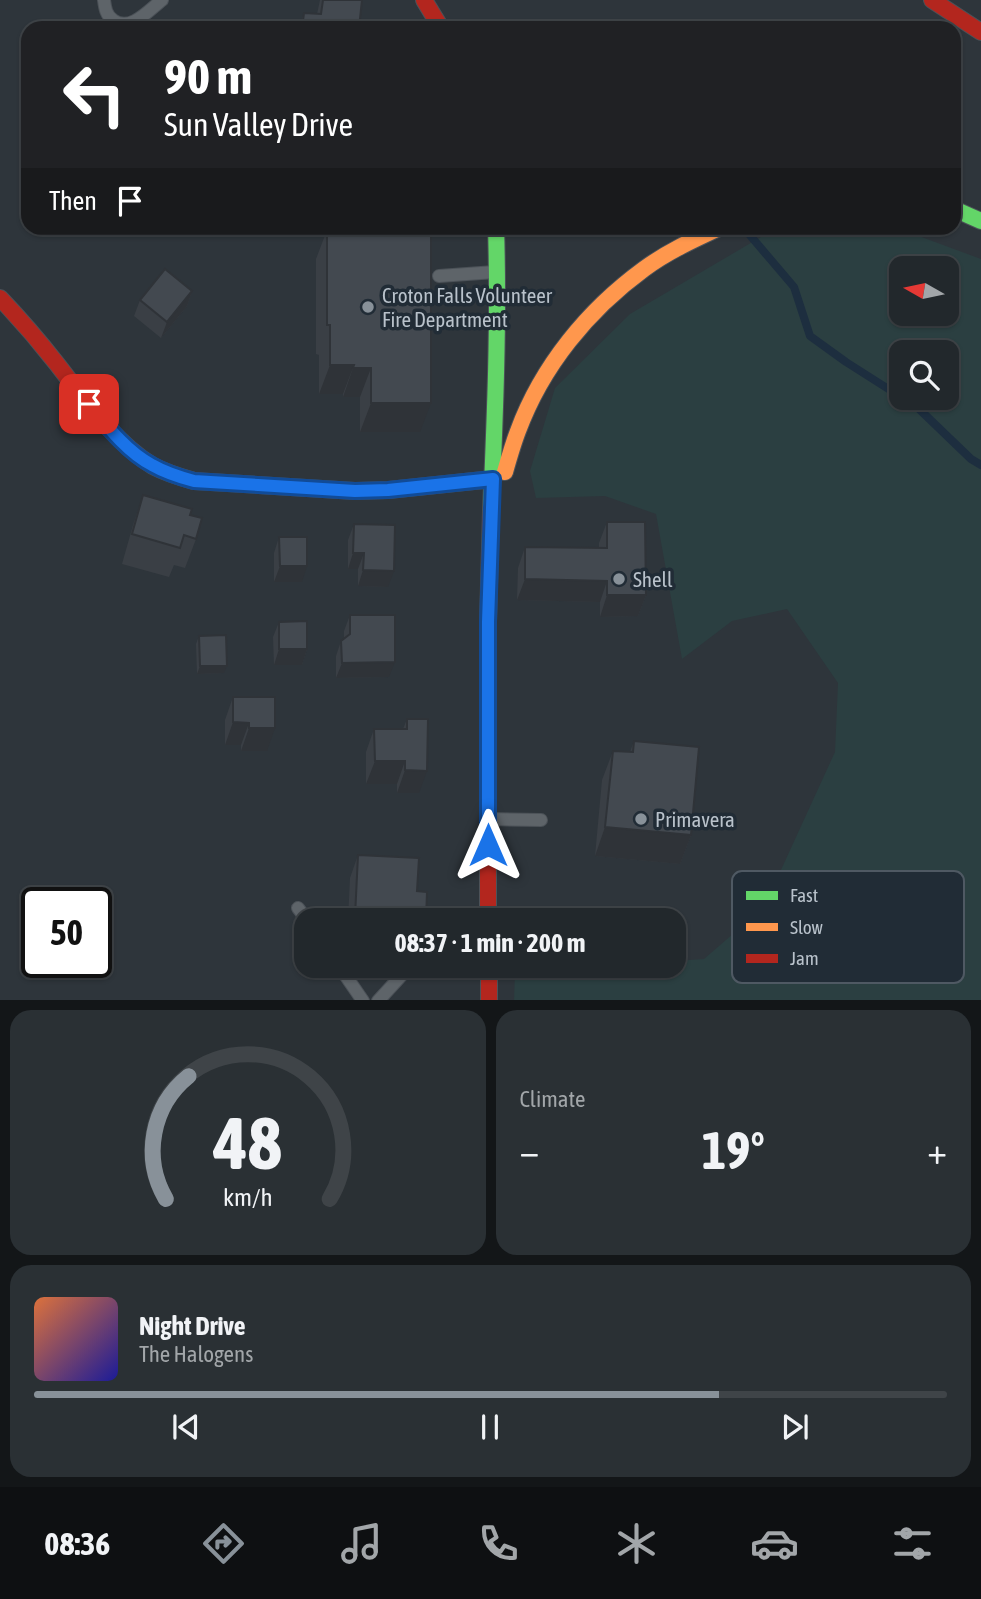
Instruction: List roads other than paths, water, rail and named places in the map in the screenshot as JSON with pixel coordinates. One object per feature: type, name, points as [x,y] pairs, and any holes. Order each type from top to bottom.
[{"type":"main road","points":[[932,0],[981,32]]},
{"type":"main road","points":[[961,212],[981,221]]},
{"type":"main road","points":[[961,219],[981,226]]},
{"type":"main road","points":[[488,908],[488,622],[497,390],[496,235]]},
{"type":"main road","points":[[490,536],[507,464],[523,416],[544,374],[572,335],[601,304],[665,254],[702,235]]},
{"type":"main road","points":[[0,298],[103,421],[150,464],[173,475],[194,481],[355,491],[493,479]]},
{"type":"main road","points":[[489,978],[489,1000]]},
{"type":"lane","points":[[104,0],[108,15],[114,21]]},
{"type":"lane","points":[[135,21],[162,0]]},
{"type":"lane","points":[[439,276],[498,272]]},
{"type":"lane","points":[[488,819],[541,820]]},
{"type":"lane","points":[[347,978],[363,1000]]},
{"type":"lane","points":[[378,1000],[399,978]]},
{"type":"waterway","points":[[750,235],[794,287],[810,336],[889,389]]},
{"type":"waterway","points":[[920,410],[971,459],[981,465]]},
{"type":"place","name":"Croton Falls Volunteer Fire Department","points":[[368,307]]},
{"type":"place","name":"Shell","points":[[619,579]]},
{"type":"place","name":"Primavera","points":[[641,819]]}]
